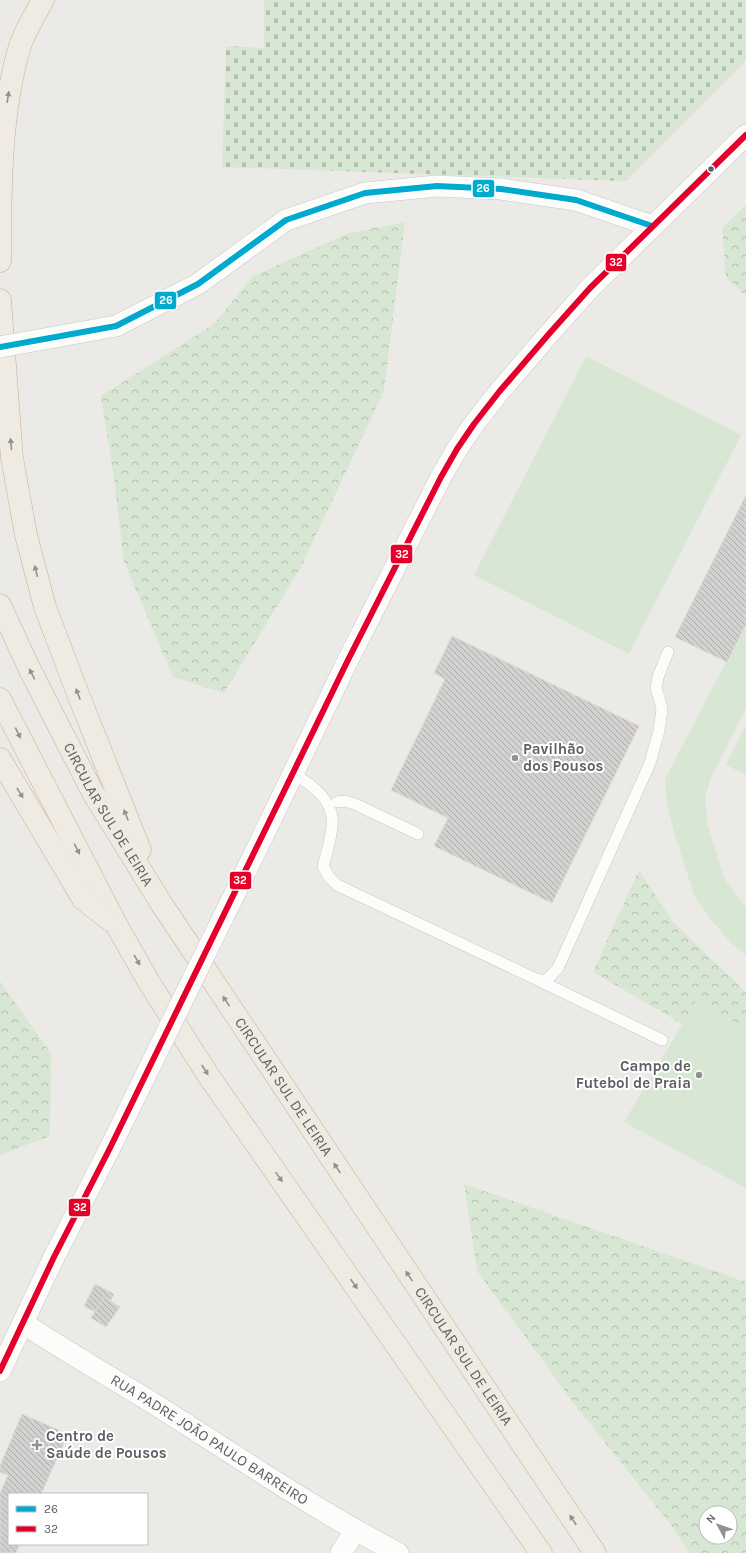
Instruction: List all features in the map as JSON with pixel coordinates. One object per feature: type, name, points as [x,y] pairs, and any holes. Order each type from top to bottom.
[{"type":"highway","points":[[0,261],[0,213],[4,120],[11,78],[21,43],[43,0]]},
{"type":"highway","points":[[0,300],[12,458],[26,535],[45,607],[161,903]]},
{"type":"highway","name":"CIRCULAR SUL DE LEIRIA","points":[[0,605],[30,670],[93,793],[161,903],[594,1553]]},
{"type":"highway","points":[[0,699],[117,926],[150,984],[208,1075],[541,1553]]},
{"type":"highway","points":[[0,759],[83,899],[117,926]]},
{"type":"street","points":[[0,1371],[63,1239],[110,1148],[362,632],[441,476],[457,449],[499,392],[590,288],[746,135]]},
{"type":"street","points":[[0,347],[116,326],[198,284],[286,220],[365,193],[437,186],[501,189],[576,200],[652,226]]},
{"type":"street","name":"RUA PADRE JOÃO PAULO BARREIRO","points":[[23,1323],[173,1415],[355,1531],[398,1553]]},
{"type":"street","points":[[341,1553],[355,1531]]},
{"type":"lane","points":[[538,980],[547,980],[558,968],[650,763],[659,731],[662,709],[656,688],[658,677],[668,652]]},
{"type":"lane","points":[[293,774],[306,781],[328,804],[333,818],[323,866],[337,885],[662,1040]]},
{"type":"lane","points":[[337,802],[345,801],[355,804],[418,834]]},
{"type":"green space","points":[[264,0],[746,0],[746,60],[625,181],[222,167],[226,46],[264,48]]},
{"type":"green space","points":[[746,205],[746,296],[726,277],[722,228]]},
{"type":"green space","points":[[405,222],[384,391],[301,567],[224,693],[173,677],[124,562],[114,479],[101,396],[214,324],[253,276],[349,233]]},
{"type":"green space","points":[[586,356],[741,435],[629,654],[474,575]]},
{"type":"green space","points":[[746,624],[746,708],[711,777],[705,798],[708,827],[725,880],[746,907],[746,955],[731,943],[713,922],[695,897],[675,836],[667,804],[665,779]]},
{"type":"green space","points":[[746,725],[746,775],[726,765]]},
{"type":"green space","points":[[639,870],[673,922],[746,992],[746,1061],[593,972]]},
{"type":"green space","points":[[0,981],[51,1054],[50,1136],[0,1155]]},
{"type":"green space","name":"Campo de Futebol de Praia","points":[[696,1001],[746,1028],[746,1188],[624,1122]]},
{"type":"green space","points":[[464,1184],[746,1282],[746,1553],[689,1553],[674,1529],[578,1409],[477,1271]]},
{"type":"building","points":[[746,495],[746,624],[727,662],[675,637]]},
{"type":"building","name":"Pavilhão dos Pousos","points":[[452,636],[639,726],[552,903],[434,846],[448,818],[391,790],[445,679],[434,673]]},
{"type":"building","points":[[95,1284],[114,1294],[103,1316],[84,1306]]},
{"type":"building","points":[[104,1297],[120,1307],[106,1327],[91,1318]]},
{"type":"building","points":[[22,1414],[68,1434],[41,1493],[8,1493],[8,1545],[20,1545],[16,1553],[0,1553],[0,1493],[8,1475],[0,1472],[0,1466]]},
{"type":"transit line","name":"32","points":[[0,1371],[54,1257],[110,1148],[348,660],[441,477],[457,449],[499,392],[590,288],[746,135]]},
{"type":"transit line","name":"26","points":[[0,347],[116,326],[198,284],[286,220],[365,193],[437,186],[501,189],[576,200],[652,226]]},
{"type":"place","name":"Pavilhão dos Pousos","points":[[515,758]]},
{"type":"place","name":"Campo de Futebol de Praia","points":[[699,1075]]},
{"type":"place","name":"Centro de Saúde de Pousos","points":[[37,1445]]}]
